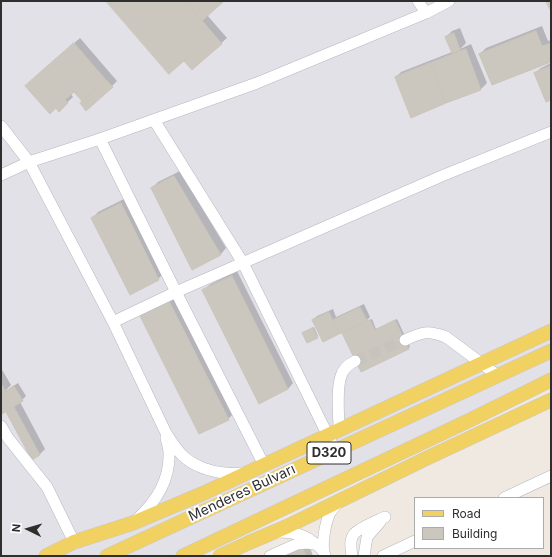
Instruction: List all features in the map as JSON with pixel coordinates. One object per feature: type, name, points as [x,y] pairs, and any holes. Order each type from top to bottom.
[{"type":"main road","points":[[46,556],[74,542],[133,523],[204,493],[244,473],[551,331]]},
{"type":"main road","name":"Menderes Bulvarı","points":[[107,556],[551,351]]},
{"type":"main road","name":"D320","points":[[183,556],[551,380]]},
{"type":"main road","points":[[220,556],[288,526],[551,400]]},
{"type":"main road","points":[[434,437],[494,427]]},
{"type":"main road","points":[[264,465],[336,450]]},
{"type":"street","points":[[418,1],[426,13]]},
{"type":"street","points":[[1,175],[29,162],[100,139],[257,83],[426,13],[449,1]]},
{"type":"street","points":[[154,120],[243,263],[333,433],[336,450]]},
{"type":"street","points":[[1,126],[29,162],[114,322],[166,433],[174,445],[184,457],[196,465],[226,474],[244,473]]},
{"type":"street","points":[[114,322],[176,292],[444,174],[551,132]]},
{"type":"street","points":[[100,139],[264,465]]},
{"type":"street","points":[[405,340],[421,333],[428,332],[441,335],[446,337],[498,376]]},
{"type":"street","points":[[333,433],[341,375],[345,368],[350,363],[355,361]]},
{"type":"street","points":[[1,426],[8,438],[46,487],[74,542]]},
{"type":"street","points":[[133,523],[153,502],[167,474],[169,452],[166,433]]},
{"type":"street","points":[[506,497],[551,476]]},
{"type":"street","points":[[322,551],[327,523],[332,510],[340,500]]},
{"type":"street","points":[[352,556],[351,542],[354,534],[385,517],[367,537],[364,556]]},
{"type":"street","points":[[275,532],[290,532],[301,535],[322,551]]},
{"type":"street","points":[[383,556],[414,541]]},
{"type":"street","points":[[270,556],[297,544],[307,543],[322,551]]},
{"type":"shaded area","points":[[1,1],[551,1],[551,387],[202,556],[1,556]]},
{"type":"building","points":[[106,1],[185,1],[205,24],[185,42],[194,52],[169,74]]},
{"type":"building","points":[[185,1],[224,1],[202,21]]},
{"type":"building","points":[[546,1],[551,1],[551,11]]},
{"type":"building","points":[[205,24],[222,44],[202,61],[185,42]]},
{"type":"building","points":[[536,31],[542,46],[551,43],[551,62],[492,85],[479,54]]},
{"type":"building","points":[[454,33],[460,50],[452,53],[445,37]]},
{"type":"building","points":[[74,43],[106,80],[82,101],[74,92],[65,100],[68,103],[59,112],[56,108],[50,114],[25,86]]},
{"type":"building","points":[[466,49],[481,90],[446,103],[430,63]]},
{"type":"building","points":[[194,52],[202,61],[192,70],[184,61]]},
{"type":"building","points":[[430,63],[433,71],[398,85],[395,77]]},
{"type":"building","points":[[551,66],[551,100],[546,102],[534,73]]},
{"type":"building","points":[[433,71],[446,103],[411,118],[398,85]]},
{"type":"building","points":[[106,80],[113,87],[86,111],[80,103]]},
{"type":"building","points":[[174,176],[221,255],[192,270],[151,188]]},
{"type":"building","points":[[121,203],[159,280],[130,295],[91,218]]},
{"type":"building","points":[[232,276],[288,389],[259,404],[202,290]]},
{"type":"building","points":[[168,299],[229,420],[199,434],[139,314]]},
{"type":"building","points":[[360,307],[367,321],[339,334],[333,320]]},
{"type":"building","points":[[329,312],[339,334],[323,342],[312,320]]},
{"type":"building","points":[[370,320],[375,330],[395,320],[409,349],[361,372],[342,333]]},
{"type":"building","points":[[313,328],[318,338],[307,343],[302,333]]},
{"type":"building","points":[[1,383],[6,392],[1,395]]},
{"type":"building","points":[[14,386],[23,401],[2,414],[1,395]]},
{"type":"building","points":[[14,407],[40,455],[32,460],[6,412]]},
{"type":"building","points":[[301,544],[306,556],[275,556]]},
{"type":"tunnel","points":[[355,361],[405,340]]}]
